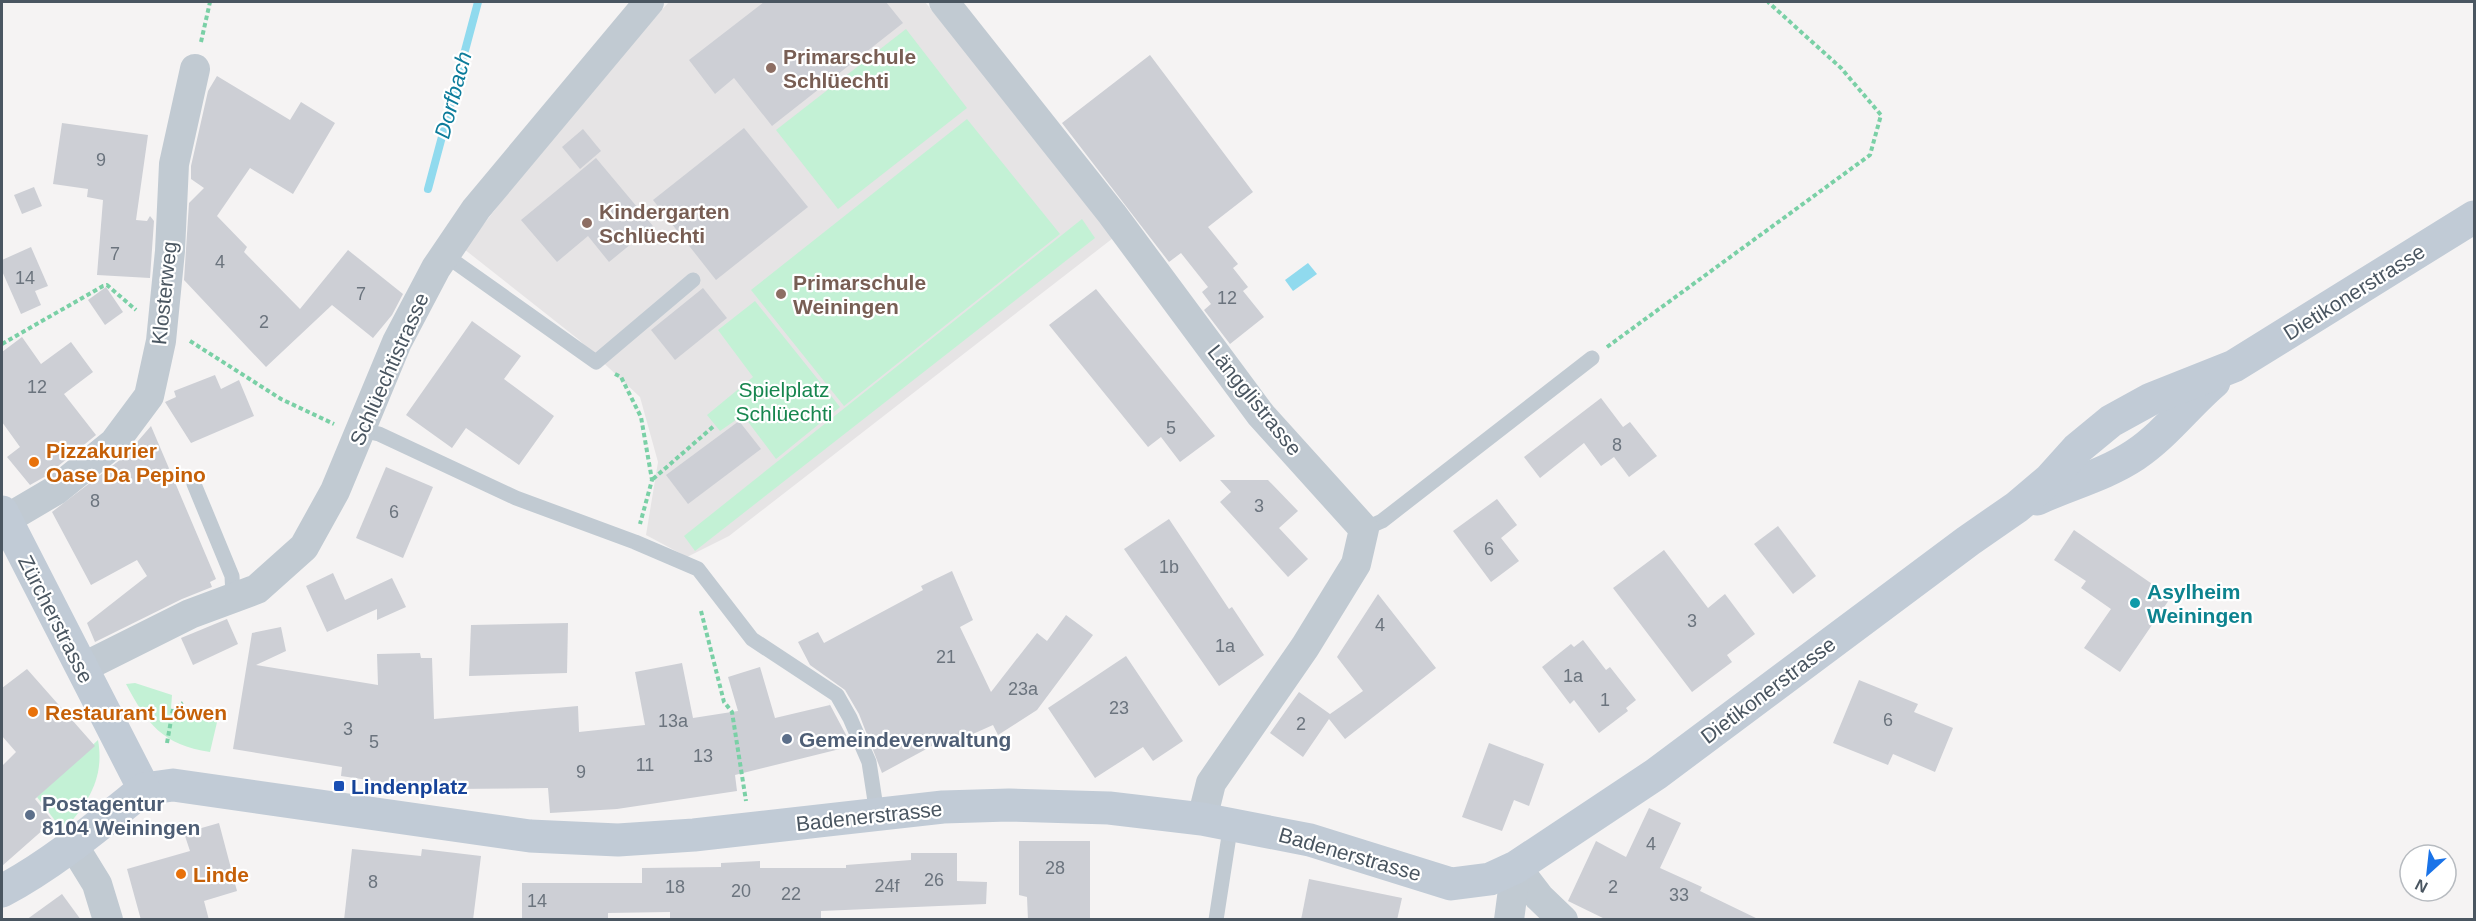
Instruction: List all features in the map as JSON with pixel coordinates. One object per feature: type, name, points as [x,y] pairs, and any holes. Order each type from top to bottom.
[{"type":"street","name":"Schlüechtistrasse","points":[[82,668],[190,614],[233,596],[257,589],[304,546],[335,492],[397,342],[445,255],[476,209],[650,2]]},
{"type":"street","name":"Längglistrasse","points":[[944,2],[1112,214],[1262,415],[1364,528]]},
{"type":"street","name":"Klosterweg","points":[[3,516],[56,490],[114,443],[149,396],[162,323],[170,251],[174,164],[195,69]]},
{"type":"street","name":"Dietikonerstrasse","points":[[1516,867],[1656,774],[1968,541],[2017,507],[2050,479],[2077,449],[2111,422],[2151,399],[2234,366],[2475,217]]},
{"type":"street","name":"Zürcherstrasse","points":[[3,516],[144,789]]},
{"type":"street","points":[[1216,821],[1211,783],[1305,647],[1356,564],[1364,528]]},
{"type":"street","name":"Badenerstrasse","points":[[144,789],[183,786],[530,836],[618,840],[943,807],[1009,805],[1109,808],[1216,821],[1310,840],[1451,884],[1490,879],[1516,867]]},
{"type":"street","points":[[2,891],[73,845],[144,789]]},
{"type":"street","points":[[73,845],[97,884],[108,920]]},
{"type":"street","points":[[1509,920],[1516,867]]},
{"type":"street","points":[[1516,867],[1539,897],[1563,920]]},
{"type":"lane","points":[[445,255],[596,362],[693,280]]},
{"type":"lane","points":[[1364,528],[1382,521],[1592,358]]},
{"type":"lane","points":[[361,430],[379,434],[516,498],[635,542],[698,569],[752,639],[837,695],[850,718],[869,762],[877,814]]},
{"type":"lane","points":[[194,484],[232,576],[233,596]]},
{"type":"lane","points":[[1216,821],[1216,920]]},
{"type":"path","points":[[195,69],[210,2]]},
{"type":"path","points":[[1592,358],[1870,155],[1881,115],[1841,68],[1768,2]]},
{"type":"path","points":[[2,344],[107,285],[150,322],[162,323],[281,399],[338,425],[361,430]]},
{"type":"path","points":[[596,362],[621,377],[641,417],[652,480],[635,542]]},
{"type":"path","points":[[652,480],[715,425]]},
{"type":"path","points":[[701,610],[724,702],[732,712],[747,809]]},
{"type":"path","points":[[166,743],[173,709],[183,703]]},
{"type":"shaded area","name":"Primarschule Weiningen","points":[[669,2],[925,2],[1117,235],[729,536],[687,557],[646,535],[658,462],[640,397],[578,339],[464,249],[595,83]]},
{"type":"green space","points":[[906,29],[967,108],[838,209],[776,130]]},
{"type":"green space","points":[[967,119],[1060,234],[844,406],[751,290]]},
{"type":"green space","points":[[1082,219],[1095,238],[695,551],[684,536]]},
{"type":"green space","name":"Spielplatz Schlüechti","points":[[755,301],[840,407],[776,459],[743,415],[720,431],[707,415],[753,377],[718,330]]},
{"type":"green space","points":[[135,683],[172,695],[171,709],[218,718],[210,752],[180,744],[158,730],[141,711],[126,684]]},
{"type":"green space","points":[[98,740],[99,767],[92,790],[80,811],[63,831],[37,797]]},
{"type":"water","points":[[1308,263],[1317,274],[1293,291],[1285,280]]},
{"type":"building","name":"Primarschule Schlüechti","points":[[764,2],[886,2],[903,23],[772,126],[734,78],[715,94],[689,60]]},
{"type":"building","points":[[1150,55],[1253,192],[1208,227],[1238,264],[1233,268],[1248,287],[1243,291],[1264,317],[1230,344],[1204,310],[1211,304],[1202,292],[1208,287],[1181,253],[1169,262],[1062,123]]},
{"type":"building","points":[[217,76],[290,120],[301,102],[335,123],[293,194],[250,168],[217,216],[247,247],[244,252],[300,309],[348,250],[403,294],[392,315],[373,338],[332,305],[266,367],[184,280],[189,203],[204,188],[191,179],[191,166],[208,91]]},
{"type":"building","points":[[62,123],[148,135],[136,220],[147,221],[150,216],[154,221],[150,278],[97,275],[103,200],[87,197],[88,189],[53,184]]},
{"type":"building","points":[[744,128],[808,207],[716,280],[653,200]]},
{"type":"building","points":[[583,129],[601,151],[580,169],[562,147]]},
{"type":"building","name":"Kindergarten Schlüechti","points":[[596,158],[653,226],[609,262],[588,236],[557,262],[521,220]]},
{"type":"building","points":[[34,187],[42,206],[22,214],[14,195]]},
{"type":"building","points":[[31,247],[48,286],[35,291],[41,305],[21,314],[2,271],[2,260]]},
{"type":"building","points":[[106,287],[123,312],[105,325],[88,300]]},
{"type":"building","points":[[703,288],[727,318],[675,360],[651,330]]},
{"type":"building","points":[[1096,289],[1215,436],[1180,462],[1161,437],[1148,447],[1049,325]]},
{"type":"building","points":[[472,321],[521,356],[504,379],[554,416],[519,465],[466,428],[452,448],[406,415]]},
{"type":"building","points":[[22,337],[41,364],[71,342],[93,372],[64,394],[96,435],[46,476],[30,485],[7,457],[20,447],[2,422],[2,352]]},
{"type":"building","points":[[215,375],[221,389],[239,380],[254,416],[191,443],[165,402],[176,397],[174,391]]},
{"type":"building","points":[[1601,398],[1623,427],[1630,422],[1657,456],[1629,477],[1614,457],[1601,466],[1584,443],[1540,478],[1524,457]]},
{"type":"building","points":[[739,421],[761,449],[688,504],[666,475]]},
{"type":"building","points":[[151,426],[216,579],[210,582],[212,587],[182,599],[95,642],[87,623],[147,576],[137,560],[91,585],[52,512],[125,456]]},
{"type":"building","points":[[386,467],[433,487],[403,558],[356,538]]},
{"type":"building","points":[[1220,480],[1268,480],[1298,511],[1279,528],[1308,559],[1288,577],[1220,502],[1231,492]]},
{"type":"building","points":[[1497,499],[1517,525],[1501,538],[1519,561],[1491,582],[1453,531]]},
{"type":"building","points":[[1169,519],[1229,609],[1232,607],[1264,655],[1219,686],[1124,549]]},
{"type":"building","points":[[1778,526],[1816,576],[1793,594],[1754,544]]},
{"type":"building","name":"Asylheim Weiningen","points":[[2074,530],[2171,597],[2120,672],[2084,648],[2111,609],[2081,588],[2086,581],[2054,560]]},
{"type":"building","points":[[1664,550],[1708,608],[1725,594],[1755,634],[1727,655],[1732,662],[1692,692],[1613,588]]},
{"type":"building","points":[[952,571],[973,620],[960,627],[991,692],[1037,633],[1047,641],[1066,615],[1093,635],[1037,710],[998,735],[993,725],[946,746],[943,740],[882,773],[859,714],[845,690],[810,665],[798,642],[818,632],[824,643],[923,590],[921,586]]},
{"type":"building","points":[[333,573],[345,600],[392,578],[406,607],[377,620],[377,609],[327,632],[306,586]]},
{"type":"building","points":[[1378,594],[1436,668],[1345,739],[1329,719],[1303,757],[1270,733],[1299,692],[1330,714],[1363,691],[1337,657]]},
{"type":"building","points":[[227,619],[238,644],[193,665],[181,638]]},
{"type":"building","points":[[568,623],[567,673],[469,676],[471,625]]},
{"type":"building","points":[[281,627],[286,651],[256,665],[378,685],[377,654],[420,653],[421,658],[432,658],[434,719],[578,706],[579,732],[645,725],[635,672],[682,663],[693,718],[738,711],[728,677],[760,667],[775,718],[830,705],[828,701],[852,746],[735,775],[737,791],[617,809],[550,813],[548,788],[451,789],[452,785],[415,787],[341,776],[342,767],[233,749],[252,633]]},
{"type":"building","points":[[1583,640],[1606,670],[1610,667],[1636,700],[1626,708],[1628,711],[1599,733],[1574,700],[1570,704],[1542,667],[1571,644],[1574,647]]},
{"type":"building","points":[[1126,656],[1183,741],[1153,761],[1143,747],[1095,778],[1048,708]]},
{"type":"building","name":"Restaurant Löwen","points":[[27,669],[95,746],[35,799],[53,821],[2,866],[2,766],[16,752],[2,736],[2,688]]},
{"type":"building","points":[[1859,680],[1918,704],[1914,712],[1953,728],[1935,772],[1893,754],[1888,765],[1833,743]]},
{"type":"building","points":[[1489,743],[1544,764],[1529,806],[1514,800],[1502,831],[1462,817]]},
{"type":"building","points":[[1649,808],[1681,823],[1660,868],[1702,887],[1700,891],[1760,920],[1607,920],[1568,901],[1596,841],[1626,857]]},
{"type":"building","name":"Linde","points":[[219,823],[237,891],[204,901],[209,920],[141,920],[127,869],[190,851],[184,833]]},
{"type":"building","points":[[1019,841],[1090,841],[1090,920],[1028,920],[1027,897],[1019,895]]},
{"type":"building","points":[[352,849],[421,856],[422,849],[481,856],[473,920],[344,920]]},
{"type":"building","points":[[911,853],[957,853],[957,881],[987,882],[986,904],[821,911],[821,920],[670,920],[670,912],[608,913],[608,920],[522,920],[522,883],[642,883],[642,868],[721,867],[721,863],[760,861],[760,868],[846,868],[846,865],[911,860]]},
{"type":"building","points":[[1309,879],[1402,898],[1397,920],[1301,920]]},
{"type":"building","points":[[62,894],[81,920],[26,920]]},
{"type":"waterway","name":"Dorfbach","points":[[428,189],[478,2]]},
{"type":"place","name":"Primarschule Schlüechti","points":[[771,68]]},
{"type":"place","name":"Kindergarten Schlüechti","points":[[587,223]]},
{"type":"place","name":"Primarschule Weiningen","points":[[781,294]]},
{"type":"place","name":"Pizzakurier Oase Da Pepino","points":[[34,462]]},
{"type":"place","name":"Asylheim Weiningen","points":[[2135,603]]},
{"type":"place","name":"Restaurant Löwen","points":[[33,712]]},
{"type":"place","name":"Gemeindeverwaltung","points":[[787,739]]},
{"type":"place","name":"Lindenplatz","points":[[339,786]]},
{"type":"place","name":"Postagentur 8104 Weiningen","points":[[30,815]]},
{"type":"place","name":"Linde","points":[[181,874]]}]
